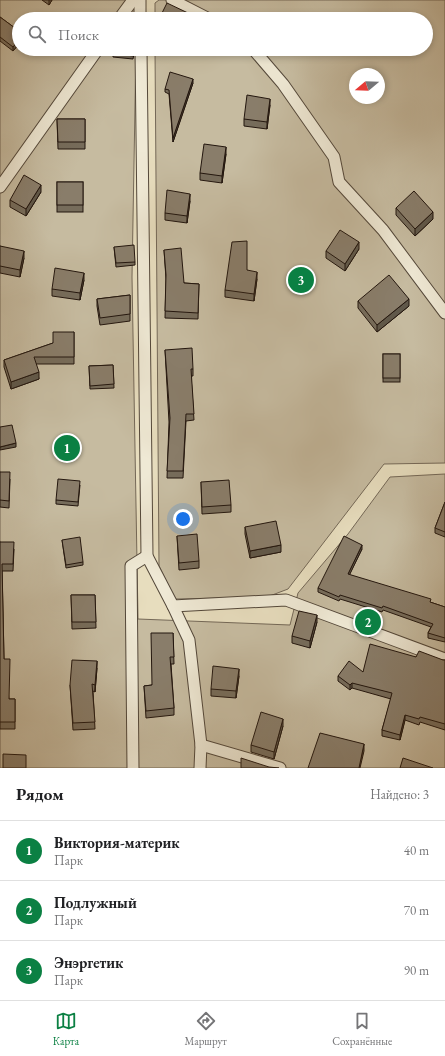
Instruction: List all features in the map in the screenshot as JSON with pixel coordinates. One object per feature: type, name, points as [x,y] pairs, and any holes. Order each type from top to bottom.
[{"type":"lane","points":[[124,12],[133,0]]},
{"type":"lane","points":[[140,0],[140,12]]},
{"type":"lane","points":[[172,0],[195,12]]},
{"type":"lane","points":[[0,187],[93,56]]},
{"type":"lane","points":[[141,56],[147,556],[189,640],[201,745],[200,768]]},
{"type":"lane","points":[[258,56],[283,84],[334,156],[339,182],[383,230],[445,313]]},
{"type":"lane","points":[[133,768],[132,566],[147,556]]},
{"type":"lane","points":[[173,606],[286,600],[445,659]]},
{"type":"lane","points":[[201,745],[280,768]]},
{"type":"shaded area","points":[[0,0],[136,0],[136,12],[12,12],[12,56],[136,56],[132,277],[138,619],[290,625],[298,593],[348,534],[390,477],[445,474],[445,768],[0,768]]},
{"type":"shaded area","points":[[159,0],[445,0],[445,463],[384,464],[288,589],[267,597],[175,599],[159,566],[155,56],[433,56],[433,12],[155,12],[155,3]]},
{"type":"building","points":[[167,3],[186,12],[162,12]]},
{"type":"building","points":[[0,17],[12,26],[12,46],[0,37]]},
{"type":"building","points":[[170,72],[193,79],[173,138],[169,90],[165,89]]},
{"type":"building","points":[[247,95],[270,99],[267,122],[244,119]]},
{"type":"building","points":[[57,119],[85,119],[85,142],[58,142]]},
{"type":"building","points":[[204,144],[226,147],[222,176],[200,173]]},
{"type":"building","points":[[24,175],[41,185],[26,209],[10,200]]},
{"type":"building","points":[[57,182],[83,182],[83,205],[57,205]]},
{"type":"building","points":[[167,190],[190,194],[187,216],[165,213]]},
{"type":"building","points":[[414,191],[433,212],[415,229],[396,208]]},
{"type":"building","points":[[340,230],[359,242],[345,264],[326,251]]},
{"type":"building","points":[[247,241],[247,270],[257,272],[254,294],[225,290],[232,242]]},
{"type":"building","points":[[134,245],[135,262],[116,263],[114,247]]},
{"type":"building","points":[[0,246],[24,251],[20,270],[0,266]]},
{"type":"building","points":[[181,248],[184,283],[199,284],[198,313],[165,311],[166,275],[164,250]]},
{"type":"building","points":[[55,268],[84,273],[80,293],[52,289]]},
{"type":"building","points":[[389,275],[409,299],[377,325],[358,301]]},
{"type":"building","points":[[130,295],[130,314],[100,318],[97,299]]},
{"type":"building","points":[[53,332],[74,332],[74,357],[34,357],[39,372],[11,382],[4,360],[53,343]]},
{"type":"building","points":[[192,348],[193,369],[191,369],[194,414],[186,414],[183,471],[167,471],[170,418],[165,350]]},
{"type":"building","points":[[383,354],[400,354],[400,378],[383,378]]},
{"type":"building","points":[[113,365],[114,384],[90,386],[89,366]]},
{"type":"building","points":[[12,425],[16,443],[0,447],[0,427]]},
{"type":"building","points":[[0,472],[10,472],[9,501],[0,500]]},
{"type":"building","points":[[58,479],[80,481],[78,502],[56,500]]},
{"type":"building","points":[[229,480],[231,505],[202,507],[201,482]]},
{"type":"building","points":[[445,502],[445,532],[435,528]]},
{"type":"building","points":[[276,521],[281,545],[250,551],[245,527]]},
{"type":"building","points":[[197,534],[199,561],[179,563],[177,536]]},
{"type":"building","points":[[344,536],[362,545],[348,574],[431,599],[430,602],[445,607],[445,638],[428,633],[433,624],[383,606],[382,608],[340,595],[339,597],[318,588]]},
{"type":"building","points":[[80,537],[83,562],[66,565],[62,540]]},
{"type":"building","points":[[0,542],[14,542],[13,564],[2,564],[4,659],[10,659],[9,699],[15,699],[15,722],[0,722]]},
{"type":"building","points":[[71,595],[95,595],[96,622],[72,622]]},
{"type":"building","points":[[299,611],[317,615],[310,641],[292,636]]},
{"type":"building","points":[[151,633],[173,633],[174,657],[170,657],[174,708],[146,711],[144,686],[152,685]]},
{"type":"building","points":[[370,644],[416,657],[419,651],[445,660],[445,724],[420,717],[419,719],[405,715],[400,735],[382,730],[392,693],[352,683],[350,685],[338,676],[349,661],[363,672]]},
{"type":"building","points":[[72,660],[97,661],[95,685],[92,684],[95,722],[73,723],[70,685]]},
{"type":"building","points":[[213,666],[239,669],[236,691],[211,689]]},
{"type":"building","points":[[261,712],[283,719],[274,752],[251,745]]},
{"type":"building","points":[[320,733],[364,744],[359,768],[308,768]]},
{"type":"building","points":[[3,754],[26,755],[26,768],[3,768]]},
{"type":"building","points":[[241,758],[269,767],[279,768],[241,768]]},
{"type":"building","points":[[403,758],[433,768],[400,768]]},
{"type":"place","name":"Энэргетик","points":[[301,280]]},
{"type":"place","name":"Виктория-материк","points":[[67,448]]},
{"type":"place","name":"Подлужный","points":[[368,622]]}]
